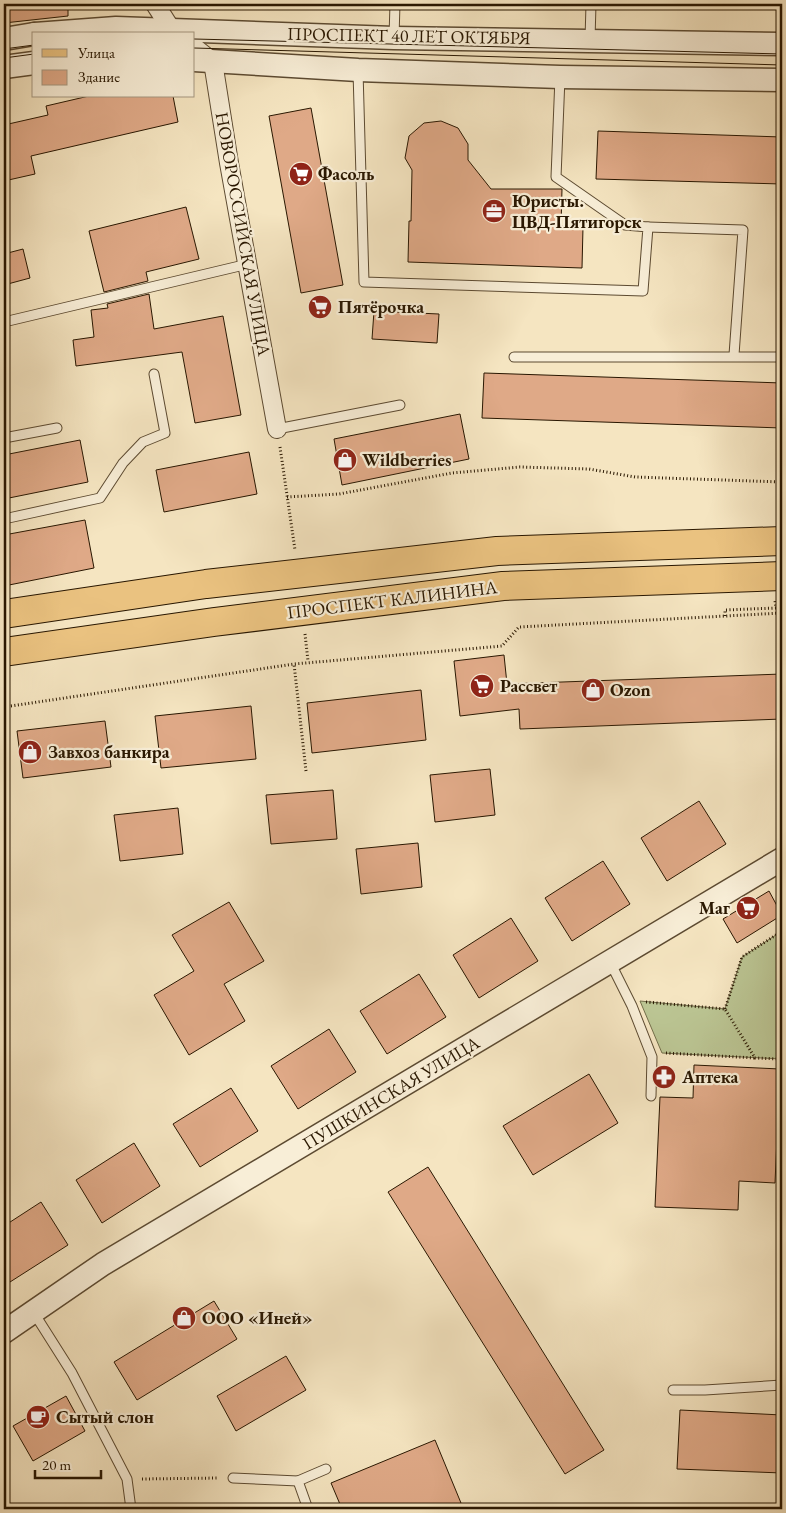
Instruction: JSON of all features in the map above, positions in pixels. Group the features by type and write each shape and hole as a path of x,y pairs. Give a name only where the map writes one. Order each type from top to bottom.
{"main road":[{"name":"ПРОСПЕКТ КАЛИНИНА","path":"4,614 206,584 497,551 782,541"},
{"name":"ПРОСПЕКТ КАЛИНИНА","path":"4,652 214,622 504,586 782,576"}],"street":[{"path":"155,4 173,31"},
{"name":"ПРОСПЕКТ 40 ЛЕТ ОКТЯБРЯ","path":"62,32 116,28 394,38 782,44"},
{"name":"ПРОСПЕКТ 40 ЛЕТ ОКТЯБРЯ","path":"4,38 32,34"},
{"path":"195,48 204,61"},
{"name":"ПРОСПЕКТ 40 ЛЕТ ОКТЯБРЯ","path":"204,61 358,70 560,77 782,80"},
{"name":"НОВОРОССИЙСКАЯ УЛИЦА","path":"204,61 229,162 277,429"},
{"path":"4,67 32,63"},
{"name":"ПУШКИНСКАЯ УЛИЦА","path":"4,1332 103,1264 782,858"}],"lane":[{"path":"394,38 395,4"},
{"path":"590,40 591,4"},
{"path":"358,70 364,282 643,290 648,227"},
{"path":"560,77 556,177 625,225 743,230 734,356"},
{"path":"4,322 248,264"},
{"path":"514,357 782,357"},
{"path":"4,519 100,498 122,463 143,442 165,433 154,374"},
{"path":"277,429 400,404"},
{"path":"4,438 57,428"},
{"path":"610,962 632,1006 652,1057 652,1096"},
{"path":"34,1313 72,1373 127,1479 131,1509"},
{"path":"673,1390 782,1385"},
{"path":"233,1478 298,1481 326,1469"},
{"path":"298,1481 308,1509"}],"path":[{"path":"277,429 296,559"},
{"path":"287,497 339,494 452,473 520,467 589,469 635,477 782,482"},
{"path":"725,616 725,610 776,608 775,598 782,598"},
{"path":"4,708 308,661 502,646 519,627 782,613"},
{"path":"306,645 308,661"},
{"path":"294,664 306,771"},
{"path":"755,1058 725,1009 742,957 782,931"},
{"path":"640,1001 725,1009"},
{"path":"662,1053 782,1059"},
{"path":"147,1479 233,1478"}],"green space":[{"path":"782,931 782,1059 662,1053 640,1001 725,1009 742,957"}],"building":[{"path":"4,4 68,4 68,16 4,23"},
{"path":"80,98 173,98 178,122 31,156 35,174 4,181 4,125 48,115 46,106"},
{"path":"311,108 343,285 301,293 269,116"},
{"path":"441,121 458,128 468,144 468,160 491,189 562,189 561,226 583,227 582,268 408,262 412,170 405,158 409,136 424,123"},
{"path":"598,131 782,137 782,184 596,179"},
{"path":"186,207 199,259 146,272 148,281 104,292 89,231"},
{"path":"23,249 30,278 4,285 4,254"},
{"path":"149,294 154,329 223,316 241,415 195,423 182,352 76,366 73,340 94,337 91,310 108,308 107,304"},
{"path":"374,311 439,314 437,343 372,339"},
{"path":"484,373 782,383 782,428 482,418"},
{"path":"460,414 469,459 342,485 334,439"},
{"path":"80,440 88,482 4,499 4,455"},
{"path":"249,452 257,494 164,512 156,470"},
{"path":"85,520 94,568 4,586 4,535"},
{"path":"504,655 507,684 782,674 782,719 520,729 519,709 460,716 454,661"},
{"path":"421,690 426,740 312,753 307,703"},
{"path":"251,706 256,759 161,768 155,716"},
{"path":"105,721 111,767 23,778 17,731"},
{"path":"490,769 495,815 435,822 430,775"},
{"path":"333,790 337,839 271,844 266,795"},
{"path":"699,801 726,844 667,881 641,838"},
{"path":"178,808 183,854 120,861 114,815"},
{"path":"418,843 422,887 361,894 356,849"},
{"path":"603,861 630,904 572,941 545,898"},
{"path":"769,891 782,915 737,943 723,919"},
{"path":"229,902 264,961 224,984 245,1021 189,1055 154,995 194,971 172,935"},
{"path":"511,918 538,961 479,998 453,955"},
{"path":"419,974 446,1017 387,1054 360,1011"},
{"path":"329,1029 356,1072 298,1109 271,1066"},
{"path":"694,1065 780,1069 775,1183 739,1181 738,1210 655,1207 660,1097 693,1098"},
{"path":"589,1074 618,1123 533,1175 503,1126"},
{"path":"231,1088 258,1131 200,1167 173,1124"},
{"path":"134,1143 160,1186 102,1223 76,1180"},
{"path":"428,1167 604,1450 565,1474 388,1192"},
{"path":"41,1202 68,1245 10,1282 4,1272 4,1226"},
{"path":"214,1301 237,1339 137,1400 114,1362"},
{"path":"286,1356 306,1390 236,1431 217,1396"},
{"path":"66,1396 85,1431 33,1461 13,1426"},
{"path":"680,1410 782,1415 782,1473 677,1469"},
{"path":"435,1440 461,1503 447,1509 342,1509 331,1483"}],"tram line":[{"path":"195,39 782,54"},
{"path":"4,49 32,45"},
{"path":"195,48 782,65"},
{"path":"4,58 32,54"}],"place":[{"name":"Фасоль","path":"301,174"},
{"name":"Юристы. ЦВД-Пятигорск","path":"494,211"},
{"name":"Пятёрочка","path":"320,307"},
{"name":"Wildberries","path":"345,460"},
{"name":"Рассвет","path":"482,686"},
{"name":"Ozon","path":"593,690"},
{"name":"Завхоз банкира","path":"30,752"},
{"name":"Маг","path":"748,908"},
{"name":"Аптека","path":"664,1077"},
{"name":"ООО «Иней»","path":"184,1318"},
{"name":"Сытый слон","path":"38,1417"}]}
